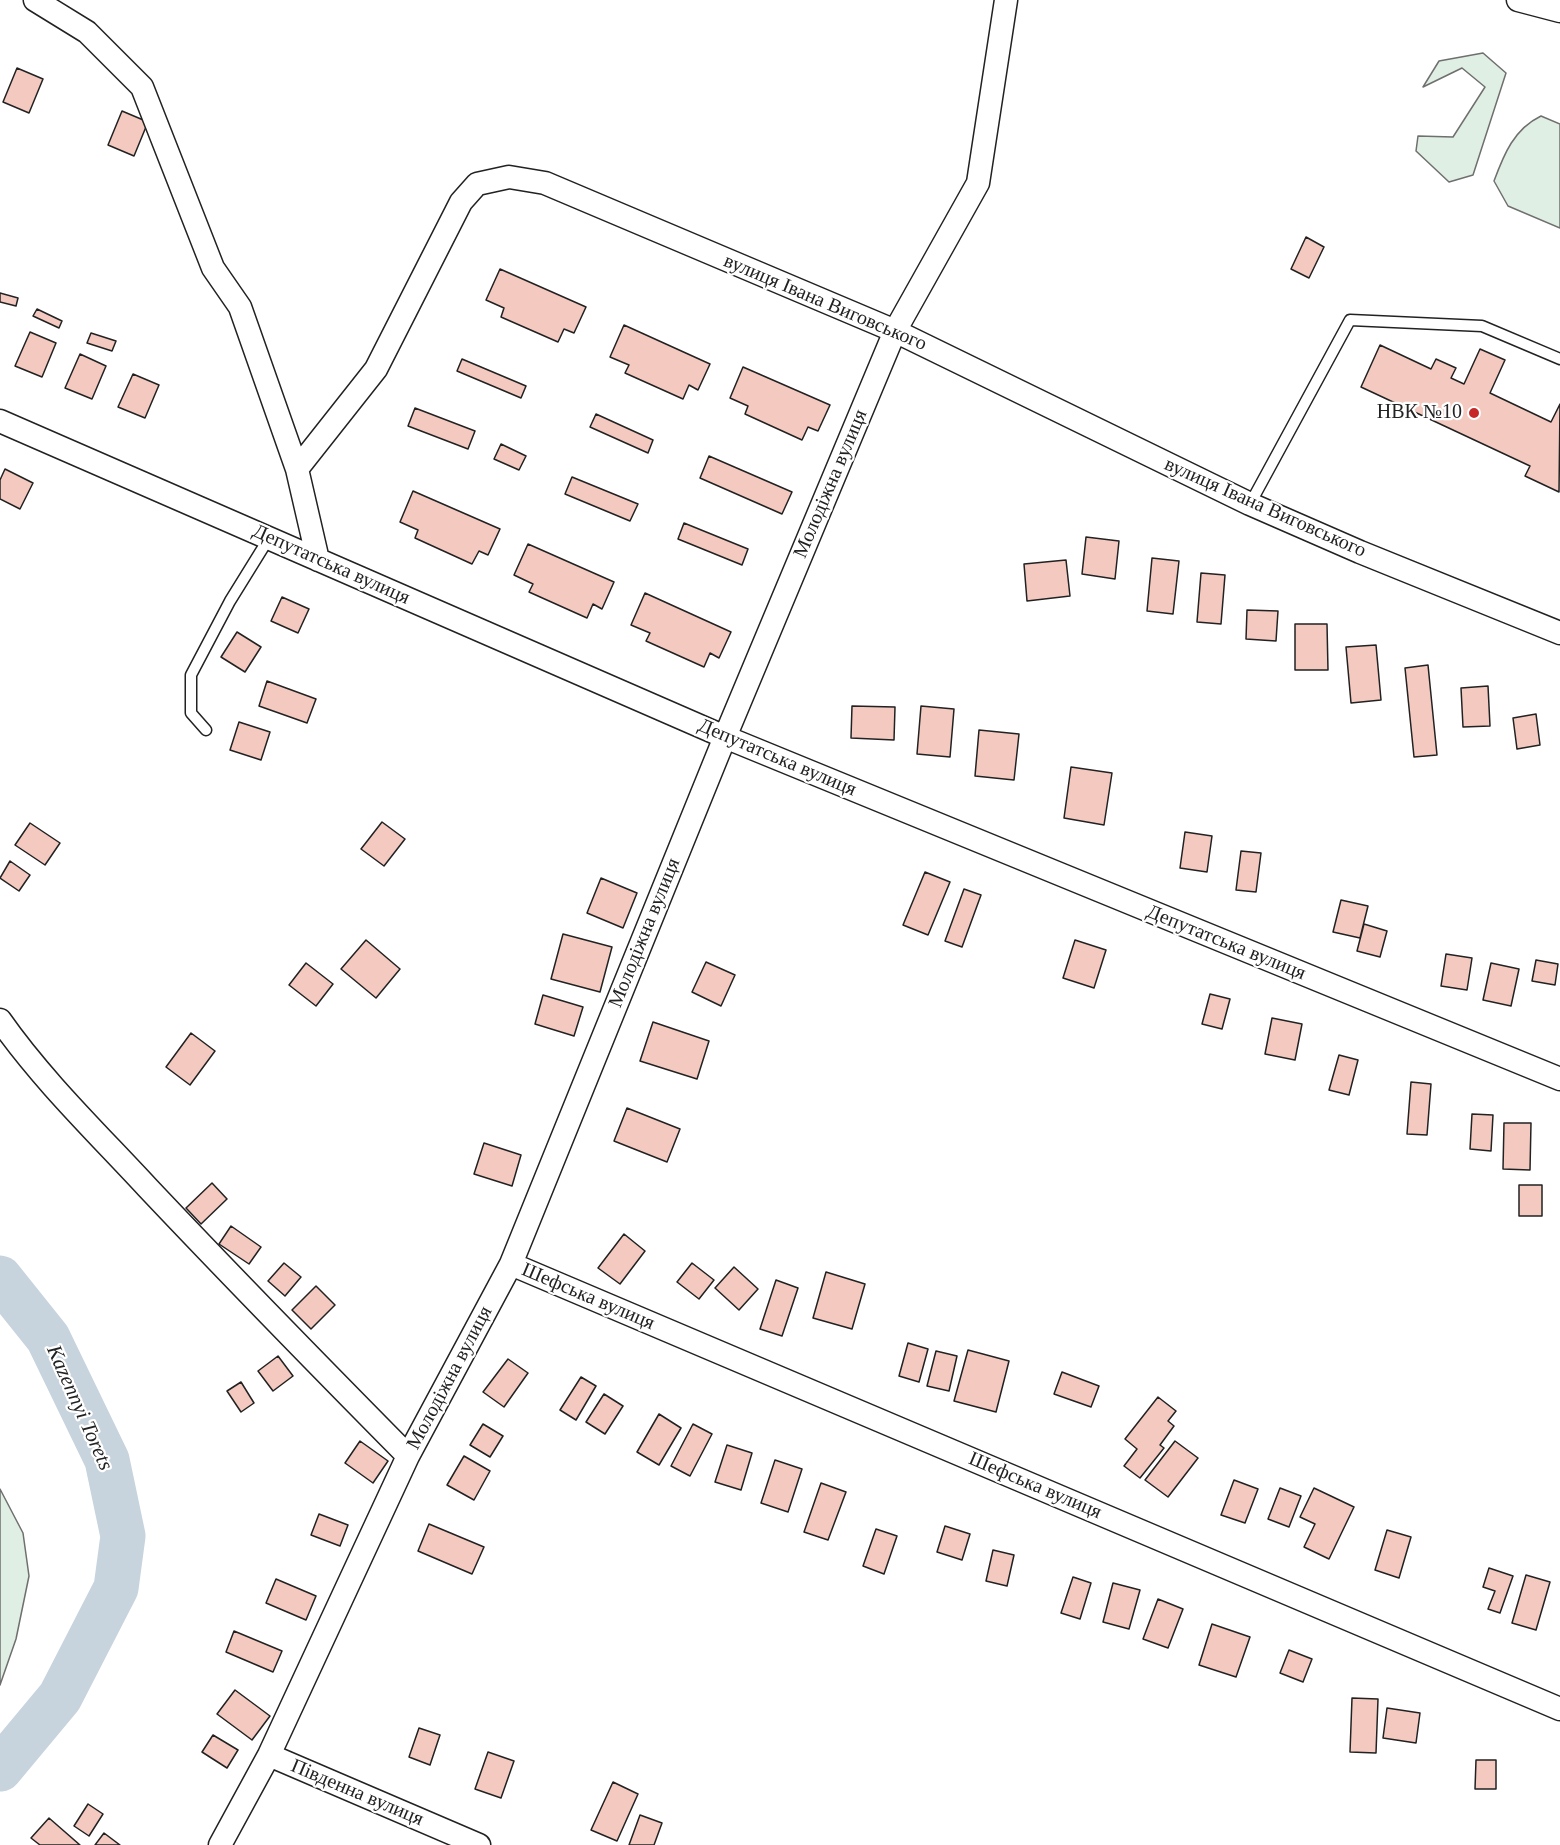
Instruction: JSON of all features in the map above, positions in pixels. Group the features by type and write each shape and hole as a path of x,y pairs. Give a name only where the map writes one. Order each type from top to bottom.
{"street":[{"path":"35,0 87,32 142,87 213,268 240,307 297,469 318,560"},
{"name":"Молодіжна вулиця","path":"220,1845 269,1755 408,1456 511,1264 725,737 895,331 978,183 1006,0"},
{"path":"1518,0 1560,11"},
{"name":"вулиця Івана Виговського","path":"297,469 376,369 460,202 477,184 509,177 545,183 895,331 1250,504 1360,552 1560,633"},
{"name":"Депутатська вулиця","path":"0,421 725,737 1560,1079"},
{"path":"0,1020 17,1044 77,1112 251,1298 408,1456"},
{"name":"Шефська вулиця","path":"511,1264 1560,1709"},
{"name":"Південна вулиця","path":"269,1755 479,1845"}],"lane":[{"path":"1250,504 1350,320 1482,326 1560,359"},
{"path":"206,730 191,713 191,675 230,601 269,538"}],"green space":[{"path":"1483,53 1506,73 1473,175 1449,182 1416,151 1418,136 1453,137 1485,87 1462,68 1423,87 1439,61"},
{"path":"1541,116 1560,124 1560,228 1508,206 1494,181 1511,143 1524,128"},
{"path":"0,1489 23,1533 29,1576 16,1639 0,1685"}],"building":[{"path":"17,68 43,79 29,113 3,102"},
{"path":"122,111 148,122 134,156 108,145"},
{"path":"1306,237 1324,247 1309,278 1291,269"},
{"path":"500,269 586,307 574,333 564,329 558,342 501,317 504,308 486,300"},
{"path":"0,293 18,298 16,306 0,302"},
{"path":"37,309 62,321 59,328 33,316"},
{"path":"624,325 710,364 698,390 689,385 683,399 625,373 629,365 610,357"},
{"path":"30,332 56,343 42,377 15,366"},
{"path":"91,333 116,341 112,351 87,343"},
{"name":"НВК №10","path":"1380,345 1431,369 1436,359 1456,368 1451,378 1464,384 1480,349 1505,360 1490,393 1551,422 1560,404 1559,492 1525,476 1530,466 1361,387"},
{"path":"80,354 106,366 92,399 65,388"},
{"path":"462,359 526,386 521,398 457,371"},
{"path":"743,367 830,405 818,431 808,427 802,440 745,414 748,406 730,398"},
{"path":"133,374 159,385 145,418 118,407"},
{"path":"415,408 475,431 468,449 408,426"},
{"path":"596,414 653,440 648,453 590,427"},
{"path":"501,444 526,456 519,470 494,459"},
{"path":"709,456 792,492 782,514 700,478"},
{"path":"5,469 33,483 20,509 0,499 0,480"},
{"path":"572,477 638,504 630,521 565,494"},
{"path":"413,491 500,529 488,555 479,551 472,564 415,538 418,530 400,522"},
{"path":"684,523 748,549 742,565 678,539"},
{"path":"1086,537 1119,541 1115,579 1082,574"},
{"path":"528,544 614,582 602,609 593,604 587,618 529,592 533,584 514,575"},
{"path":"1152,558 1179,561 1173,614 1147,611"},
{"path":"1066,560 1070,596 1027,601 1024,564"},
{"path":"1201,573 1225,575 1221,624 1197,622"},
{"path":"645,593 731,632 719,658 710,653 704,667 646,641 650,633 631,625"},
{"path":"282,597 309,609 298,633 271,621"},
{"path":"1247,610 1278,611 1276,641 1246,639"},
{"path":"1295,624 1327,624 1328,670 1295,670"},
{"path":"237,632 261,647 245,672 221,657"},
{"path":"1376,645 1381,700 1351,703 1346,647"},
{"path":"1428,665 1437,755 1414,757 1405,668"},
{"path":"267,681 316,699 307,723 259,706"},
{"path":"1488,686 1490,726 1463,727 1461,688"},
{"path":"852,706 895,707 894,740 851,738"},
{"path":"921,706 954,709 950,757 917,754"},
{"path":"1536,714 1540,745 1517,749 1513,718"},
{"path":"239,722 270,732 261,760 230,750"},
{"path":"979,730 1019,734 1014,780 975,776"},
{"path":"1071,767 1112,773 1104,825 1064,818"},
{"path":"382,822 405,839 384,866 361,849"},
{"path":"30,823 60,843 45,865 15,845"},
{"path":"1185,832 1212,836 1207,872 1180,868"},
{"path":"1241,851 1261,853 1256,892 1236,890"},
{"path":"10,861 30,875 19,891 0,878"},
{"path":"925,872 950,882 928,935 903,925"},
{"path":"601,878 637,893 623,928 587,913"},
{"path":"964,889 981,895 962,947 945,941"},
{"path":"1341,900 1368,906 1360,938 1333,932"},
{"path":"1364,924 1387,931 1380,957 1357,951"},
{"path":"563,934 612,947 600,992 551,979"},
{"path":"366,940 400,969 376,998 341,969"},
{"path":"1075,940 1106,950 1094,988 1063,978"},
{"path":"1446,954 1472,958 1467,990 1441,986"},
{"path":"1536,960 1558,964 1555,985 1532,981"},
{"path":"706,962 735,975 721,1006 692,992"},
{"path":"306,963 333,984 316,1006 289,985"},
{"path":"1491,963 1519,969 1511,1006 1483,1000"},
{"path":"1210,994 1230,999 1222,1029 1202,1024"},
{"path":"543,995 583,1007 574,1036 535,1024"},
{"path":"1272,1018 1302,1024 1295,1060 1265,1054"},
{"path":"653,1022 709,1041 697,1079 640,1061"},
{"path":"191,1033 215,1051 190,1085 166,1067"},
{"path":"1339,1055 1358,1060 1349,1095 1329,1090"},
{"path":"1411,1082 1431,1084 1427,1135 1407,1134"},
{"path":"627,1108 680,1129 667,1162 614,1141"},
{"path":"1472,1114 1493,1115 1491,1151 1470,1149"},
{"path":"1504,1123 1531,1123 1530,1170 1503,1169"},
{"path":"484,1143 521,1155 512,1186 474,1174"},
{"path":"212,1183 227,1199 201,1224 186,1208"},
{"path":"1519,1185 1542,1185 1542,1216 1519,1216"},
{"path":"231,1226 261,1247 249,1264 219,1244"},
{"path":"624,1234 645,1251 620,1284 598,1268"},
{"path":"284,1263 301,1277 285,1296 268,1281"},
{"path":"692,1263 714,1280 699,1299 677,1282"},
{"path":"734,1267 758,1289 739,1310 715,1288"},
{"path":"826,1272 865,1284 852,1329 813,1318"},
{"path":"776,1280 798,1288 782,1336 760,1329"},
{"path":"316,1286 335,1305 311,1329 292,1310"},
{"path":"908,1343 928,1349 919,1382 899,1376"},
{"path":"968,1350 1009,1361 996,1412 954,1401"},
{"path":"936,1351 957,1356 949,1391 927,1386"},
{"path":"278,1356 293,1376 273,1391 258,1371"},
{"path":"508,1359 528,1373 504,1407 483,1392"},
{"path":"1062,1372 1099,1386 1091,1407 1054,1394"},
{"path":"581,1377 596,1386 576,1420 560,1410"},
{"path":"241,1382 254,1403 241,1412 227,1391"},
{"path":"604,1394 623,1406 605,1434 586,1422"},
{"path":"1158,1397 1176,1411 1168,1421 1174,1426 1160,1445 1164,1448 1140,1478 1124,1466 1137,1449 1125,1439"},
{"path":"659,1414 681,1428 659,1465 637,1452"},
{"path":"483,1424 503,1436 490,1457 470,1445"},
{"path":"693,1424 712,1434 690,1476 671,1466"},
{"path":"360,1441 388,1461 373,1483 345,1463"},
{"path":"1175,1441 1198,1458 1168,1497 1145,1480"},
{"path":"727,1445 752,1453 741,1490 715,1482"},
{"path":"464,1456 490,1471 474,1500 447,1485"},
{"path":"775,1460 802,1469 788,1512 761,1503"},
{"path":"1234,1480 1258,1489 1245,1523 1221,1515"},
{"path":"821,1483 846,1492 828,1540 804,1532"},
{"path":"1280,1488 1301,1496 1289,1527 1268,1519"},
{"path":"1314,1488 1354,1507 1329,1559 1304,1547 1315,1524 1300,1517"},
{"path":"319,1514 348,1525 340,1546 311,1535"},
{"path":"429,1524 484,1547 472,1574 418,1551"},
{"path":"945,1526 970,1534 962,1560 937,1552"},
{"path":"876,1529 897,1536 884,1574 863,1566"},
{"path":"1387,1530 1411,1537 1399,1578 1375,1570"},
{"path":"993,1550 1014,1555 1007,1586 986,1581"},
{"path":"1489,1568 1513,1576 1500,1613 1488,1609 1495,1591 1483,1587"},
{"path":"1526,1575 1550,1582 1536,1630 1512,1623"},
{"path":"1073,1577 1091,1583 1080,1619 1061,1613"},
{"path":"276,1579 316,1596 306,1620 266,1603"},
{"path":"1113,1583 1140,1590 1129,1629 1103,1622"},
{"path":"1158,1599 1183,1609 1168,1648 1143,1639"},
{"path":"1212,1624 1250,1637 1236,1677 1199,1665"},
{"path":"234,1631 282,1651 273,1672 226,1652"},
{"path":"1289,1650 1312,1659 1303,1682 1280,1673"},
{"path":"235,1690 270,1716 252,1740 217,1714"},
{"path":"1352,1698 1378,1699 1376,1753 1350,1752"},
{"path":"1387,1708 1420,1713 1416,1743 1383,1738"},
{"path":"419,1728 440,1735 430,1765 409,1757"},
{"path":"213,1735 238,1750 227,1768 202,1752"},
{"path":"488,1752 514,1761 501,1798 475,1789"},
{"path":"1476,1760 1496,1760 1496,1789 1475,1789"},
{"path":"613,1782 638,1794 617,1841 591,1830"},
{"path":"88,1804 103,1814 89,1836 74,1826"},
{"path":"640,1815 662,1823 654,1845 629,1845"},
{"path":"49,1818 80,1845 40,1845 31,1838"},
{"path":"104,1833 120,1845 95,1845"}],"waterway":[{"name":"Kazennyi Torets","path":"0,1278 48,1338 107,1460 123,1536 116,1588 60,1697 0,1769"}],"place":[{"name":"НВК №10","path":"1474,413"}]}
